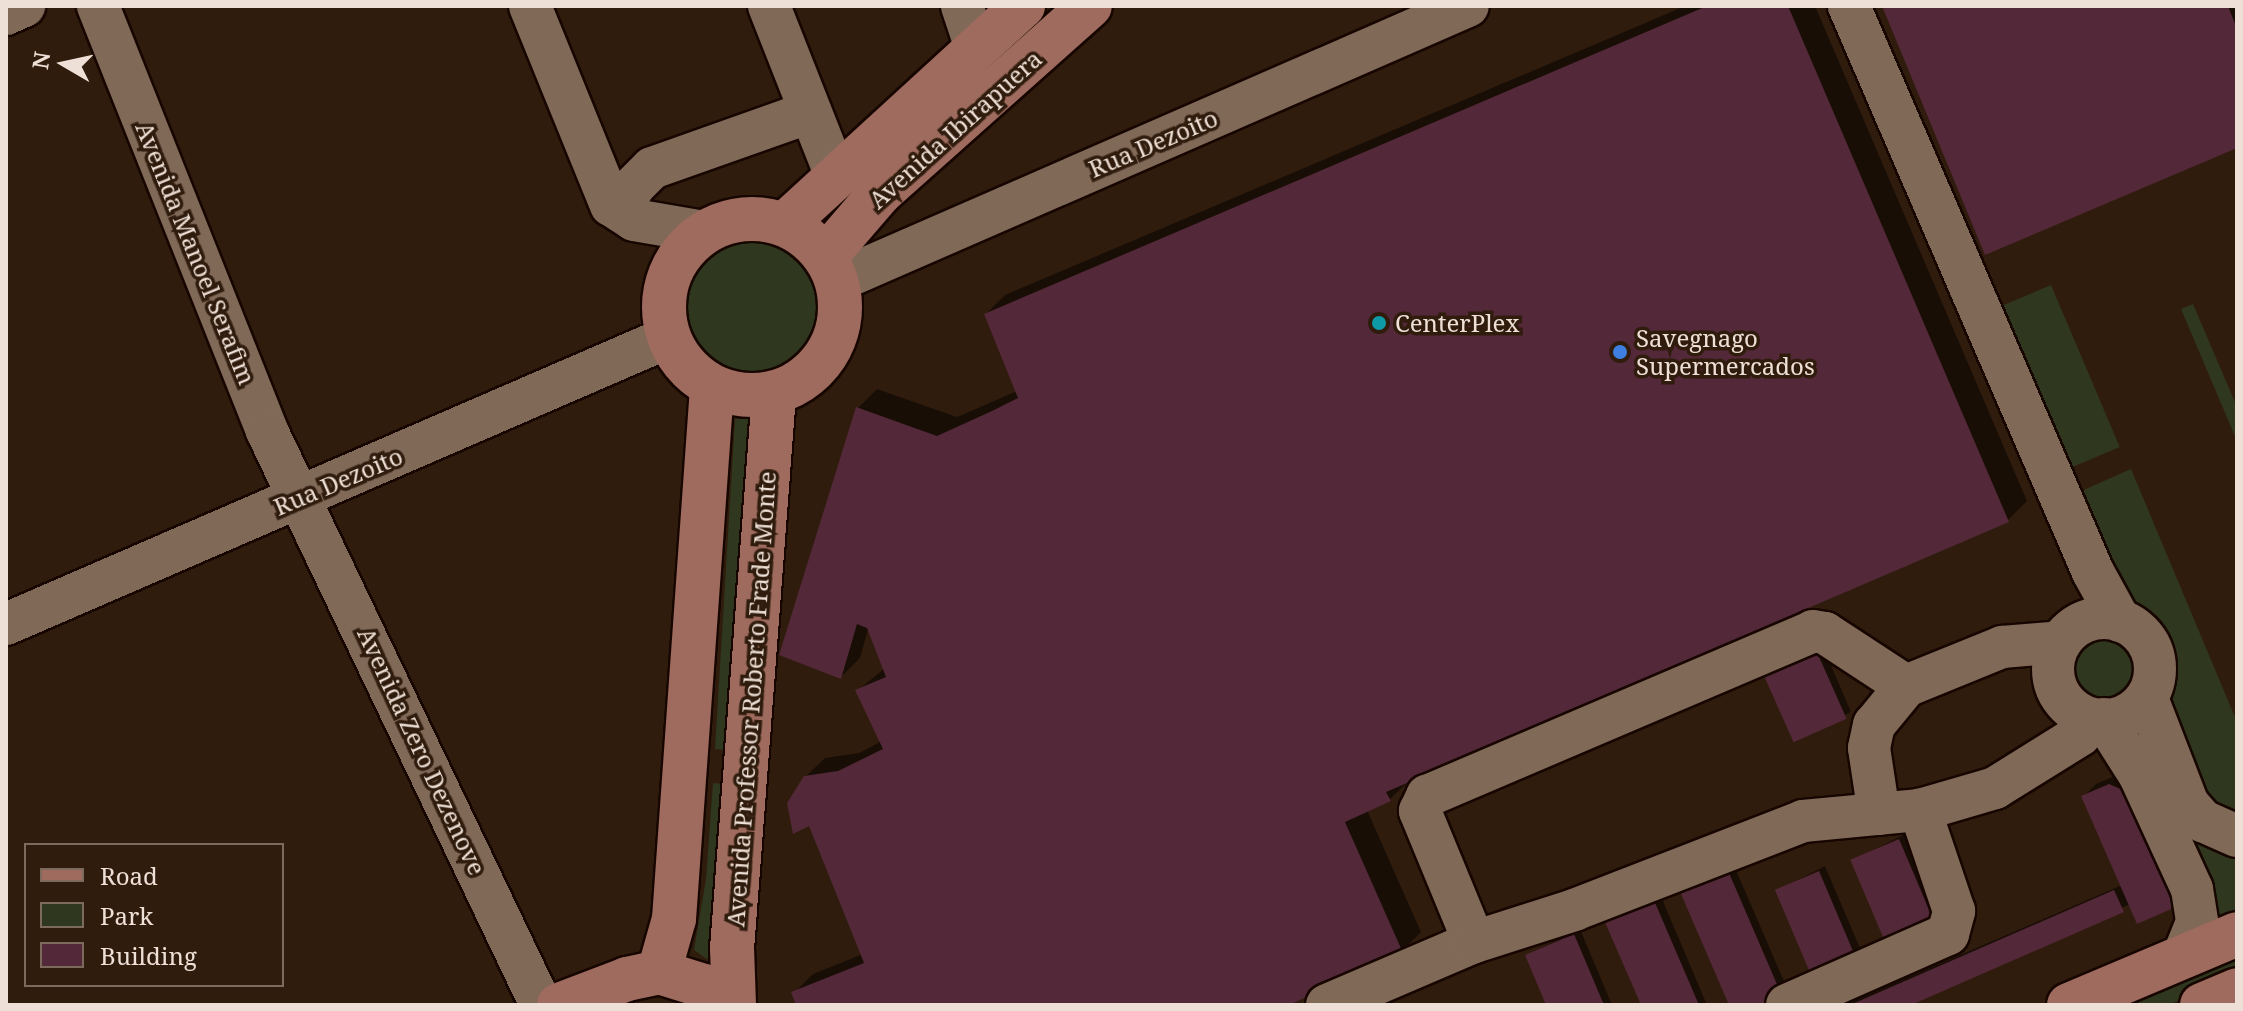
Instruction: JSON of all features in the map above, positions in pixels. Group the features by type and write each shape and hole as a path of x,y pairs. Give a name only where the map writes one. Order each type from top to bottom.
{"main road":[{"name":"Avenida Ibirapuera","path":"785,224 1023,6"},
{"name":"Avenida Ibirapuera","path":"831,269 880,193 1090,6"},
{"path":"732,221 785,224 831,269 840,316 830,351 807,378 774,394 743,396 712,387 686,366 669,337 665,296 672,270 704,232 732,221"},
{"path":"659,972 674,919 679,874 712,387"},
{"name":"Avenida Professor Roberto Frade Monte","path":"734,1005 732,949 774,394"},
{"path":"2069,1005 2237,934"},
{"path":"559,1005 604,995 659,972 704,986 726,1005"},
{"path":"2202,1005 2237,990"}],"street":[{"path":"6,14 24,6"},
{"name":"Avenida Manoel Serafim","path":"98,6 267,431 302,497"},
{"path":"530,6 611,205 634,220 704,232"},
{"path":"769,6 836,176"},
{"path":"962,6 976,48"},
{"path":"1327,1005 1474,942 1574,910 1803,821 1920,810 1995,788 2080,735 2095,719 2128,715 2147,698 2155,674 2154,657 2147,641 2120,621 2093,572 1849,6"},
{"name":"Rua Dezoito","path":"831,269 1445,11"},
{"path":"621,211 633,187 652,168 810,112"},
{"name":"Rua Dezoito","path":"6,624 669,337"},
{"name":"Avenida Zero Dezenove","path":"302,497 541,1005"},
{"path":"2120,621 2087,621 2061,642 2054,651 2057,691 2066,705 2095,719 2140,776 2192,889 2197,922 2184,955"},
{"path":"1474,942 1420,811 1427,796 1813,631 1825,633 1906,686"},
{"path":"1879,814 1869,748 1874,725 1906,686 2002,647 2061,642"},
{"path":"2147,698 2188,804 2203,821 2237,836"},
{"path":"1787,1005 1948,934 1954,911 1920,810"}],"green space":[{"path":"753,236 780,242 804,257 819,281 825,308 819,335 804,359 780,374 753,380 726,374 702,359 687,335 681,308 687,281 702,257 726,242"},
{"path":"2051,285 2120,447 2065,470 1997,308"},
{"path":"2193,304 2237,407 2237,441 2181,309"},
{"path":"735,419 748,419 725,750 715,749"},
{"path":"2131,469 2237,722 2237,824 2213,805 2166,703 2171,671 2163,637 2124,599 2079,492"},
{"path":"2107,632 2131,642 2141,666 2131,690 2107,700 2083,690 2073,666 2083,642"},
{"path":"2140,733 2237,854 2237,916 2212,927 2215,898"},
{"path":"713,783 724,784 717,966 694,950 706,879"},
{"path":"2237,959 2237,976 2168,1005 2129,1005"}],"building":[{"path":"1707,6 1788,6 2009,522 1573,709 1578,719 1528,731 1386,792 1391,801 1345,822 1403,953 1289,1005 796,1005 791,992 864,963 809,826 793,834 787,803 804,776 838,771 883,749 855,690 886,677 867,628 857,624 841,679 779,655 856,407 937,436 992,411 1018,398 984,314"},
{"path":"1882,6 2228,6 2237,29 2237,148 1985,255"},
{"path":"1812,641 1847,719 1794,742 1759,665"},
{"path":"2109,784 2125,791 2176,907 2137,924 2081,796"},
{"path":"1899,839 1938,930 1889,951 1850,860"},
{"path":"1726,866 1782,996 1760,1005 1729,1005 1678,887"},
{"path":"1819,871 1858,963 1814,982 1775,890"},
{"path":"2114,890 2124,912 1911,1005 1850,1005"},
{"path":"1653,898 1699,1005 1641,1005 1604,920"},
{"path":"1574,934 1604,1005 1546,1005 1525,955"}],"place":[{"name":"CenterPlex","path":"1379,323"},
{"name":"Savegnago Supermercados","path":"1620,352"}]}
